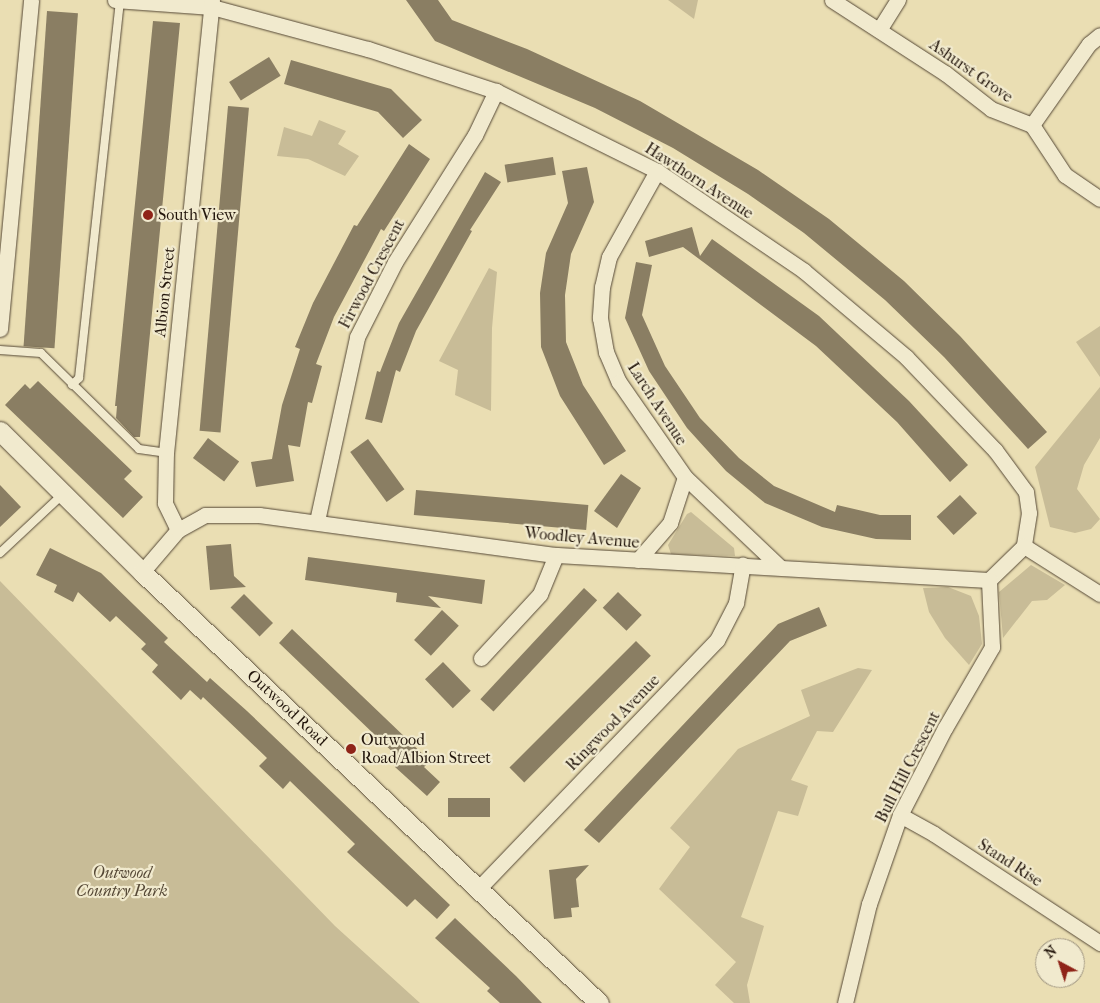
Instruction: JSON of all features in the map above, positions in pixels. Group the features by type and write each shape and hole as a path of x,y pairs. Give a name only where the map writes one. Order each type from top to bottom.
{"street":[{"path":"0,329 2,280 30,0"},
{"name":"Hawthorn Avenue","path":"115,0 212,3 368,49 496,91 657,171 804,271 906,357 996,450 1026,492 1029,513 1024,546"},
{"name":"Ashurst Grove","path":"832,0 945,73 991,109 1032,125"},
{"path":"878,30 898,0"},
{"name":"Albion Street","path":"178,530 165,503 166,453 212,3"},
{"path":"1100,35 1089,44 1032,125 1065,175 1100,199"},
{"name":"Firwood Crescent","path":"317,521 357,337 395,262 475,135 496,91"},
{"name":"Larch Avenue","path":"657,171 609,257 602,286 600,318 606,352 619,382 685,477 780,567"},
{"name":"Outwood Road","path":"0,431 65,493 142,572 599,1003"},
{"path":"638,560 670,523 685,477"},
{"name":"Woodley Avenue","path":"178,530 205,515 317,521 556,555 989,580"},
{"path":"142,572 178,530"},
{"path":"989,580 1024,546 1100,594"},
{"path":"481,658 540,594 556,555"},
{"name":"Ringwood Avenue","path":"479,888 717,640 736,603 743,565"},
{"name":"Bull Hill Crescent","path":"845,1003 869,904 900,815 945,728 992,647 989,580"},
{"name":"Stand Rise","path":"900,815 934,834 1100,943"}],"lane":[{"path":"72,384 79,378 120,0"},
{"path":"0,350 41,353 139,449 166,453"},
{"path":"0,553 65,493"}],"green space":[{"path":"668,0 698,0 694,19"},
{"path":"319,120 346,131 338,144 359,156 345,176 308,159 277,156 284,127 312,136"},
{"path":"489,268 497,272 492,328 491,411 455,395 458,370 439,361"},
{"path":"1100,326 1100,377 1076,342"},
{"path":"1100,387 1100,438 1084,465 1077,489 1100,519 1091,529 1075,533 1050,527 1035,467"},
{"path":"691,512 734,548 735,556 671,554 668,545 687,514"},
{"path":"1031,565 1065,585 1047,600 1032,601 1003,638 999,592"},
{"name":"Outwood Country Park","path":"0,581 335,926 420,1003 0,1003"},
{"path":"948,587 971,596 979,616 982,644 969,665 945,638 929,612 923,588"},
{"path":"858,668 872,670 833,732 817,731 791,780 808,786 798,816 778,811 741,917 764,926 747,985 750,1003 734,1003 715,985 736,962 659,889 690,847 670,828 738,749 810,716 801,690"}],"building":[{"path":"406,0 438,0 452,20 527,49 640,101 758,170 829,219 904,281 960,336 1047,432 1028,449 944,357 885,300 804,233 748,194 673,148 595,108 435,41"},
{"path":"47,11 78,13 54,348 24,346"},
{"name":"South View","path":"153,21 180,23 140,437 134,437 116,418 117,406 115,406"},
{"path":"269,57 281,76 241,101 229,82"},
{"path":"291,60 391,89 422,120 403,138 378,112 284,84"},
{"path":"228,106 249,108 221,433 200,431"},
{"path":"409,144 430,159 384,231 381,229 334,317 316,364 322,366 312,403 308,402 300,447 288,445 294,481 256,487 251,462 272,459 282,405 300,349 295,347 313,303 354,225 357,226"},
{"path":"553,157 556,175 507,182 505,165"},
{"path":"587,167 594,202 571,254 565,295 566,342 583,385 626,451 604,465 560,396 541,347 540,293 546,253 568,203 562,171"},
{"path":"485,172 501,182 470,230 472,231 416,331 400,372 396,370 382,423 365,419 377,371 380,372 399,323"},
{"path":"692,227 700,256 712,239 819,316 909,401 968,465 950,482 897,422 816,346 683,247 649,257 645,241"},
{"path":"636,262 652,265 642,315 665,366 700,418 739,458 774,486 835,512 837,505 880,515 911,515 911,540 876,539 822,527 765,503 726,471 687,428 649,371 625,318"},
{"path":"38,381 132,471 124,479 143,497 123,518 5,405 25,384 30,389"},
{"path":"208,438 239,461 224,481 193,458"},
{"path":"368,439 404,489 387,502 350,452"},
{"path":"621,474 641,488 617,528 594,511"},
{"path":"0,485 21,507 0,527"},
{"path":"416,490 588,505 586,530 414,515"},
{"path":"960,495 977,513 954,535 937,517"},
{"path":"231,544 234,576 246,587 210,590 206,546"},
{"path":"50,548 101,573 168,638 164,642 207,682 210,678 247,711 450,905 437,919 415,899 407,907 347,852 355,844 290,781 283,789 259,766 267,758 203,697 201,700 190,690 181,700 152,672 158,665 141,649 146,644 116,616 110,622 78,592 73,602 54,592 57,585 36,575"},
{"path":"308,557 485,580 482,604 428,596 441,608 396,602 397,593 305,580"},
{"path":"584,588 597,600 494,711 480,699"},
{"path":"618,592 642,615 626,631 603,608"},
{"path":"244,594 273,623 260,636 231,607"},
{"path":"819,607 827,626 790,641 599,843 584,830 778,624"},
{"path":"442,610 459,626 431,656 414,640"},
{"path":"292,629 430,761 424,767 440,782 427,796 395,767 401,760 279,643"},
{"path":"636,641 651,656 524,782 509,768"},
{"path":"443,662 471,691 453,708 425,679"},
{"path":"448,798 490,798 490,817 448,817"},
{"path":"589,865 576,879 579,907 571,908 572,917 554,919 549,870"},
{"path":"455,918 542,1003 500,1003 487,991 490,988 435,938"}],"place":[{"name":"South View","path":"148,215"},
{"name":"Outwood Road/Albion Street","path":"351,749"}]}
